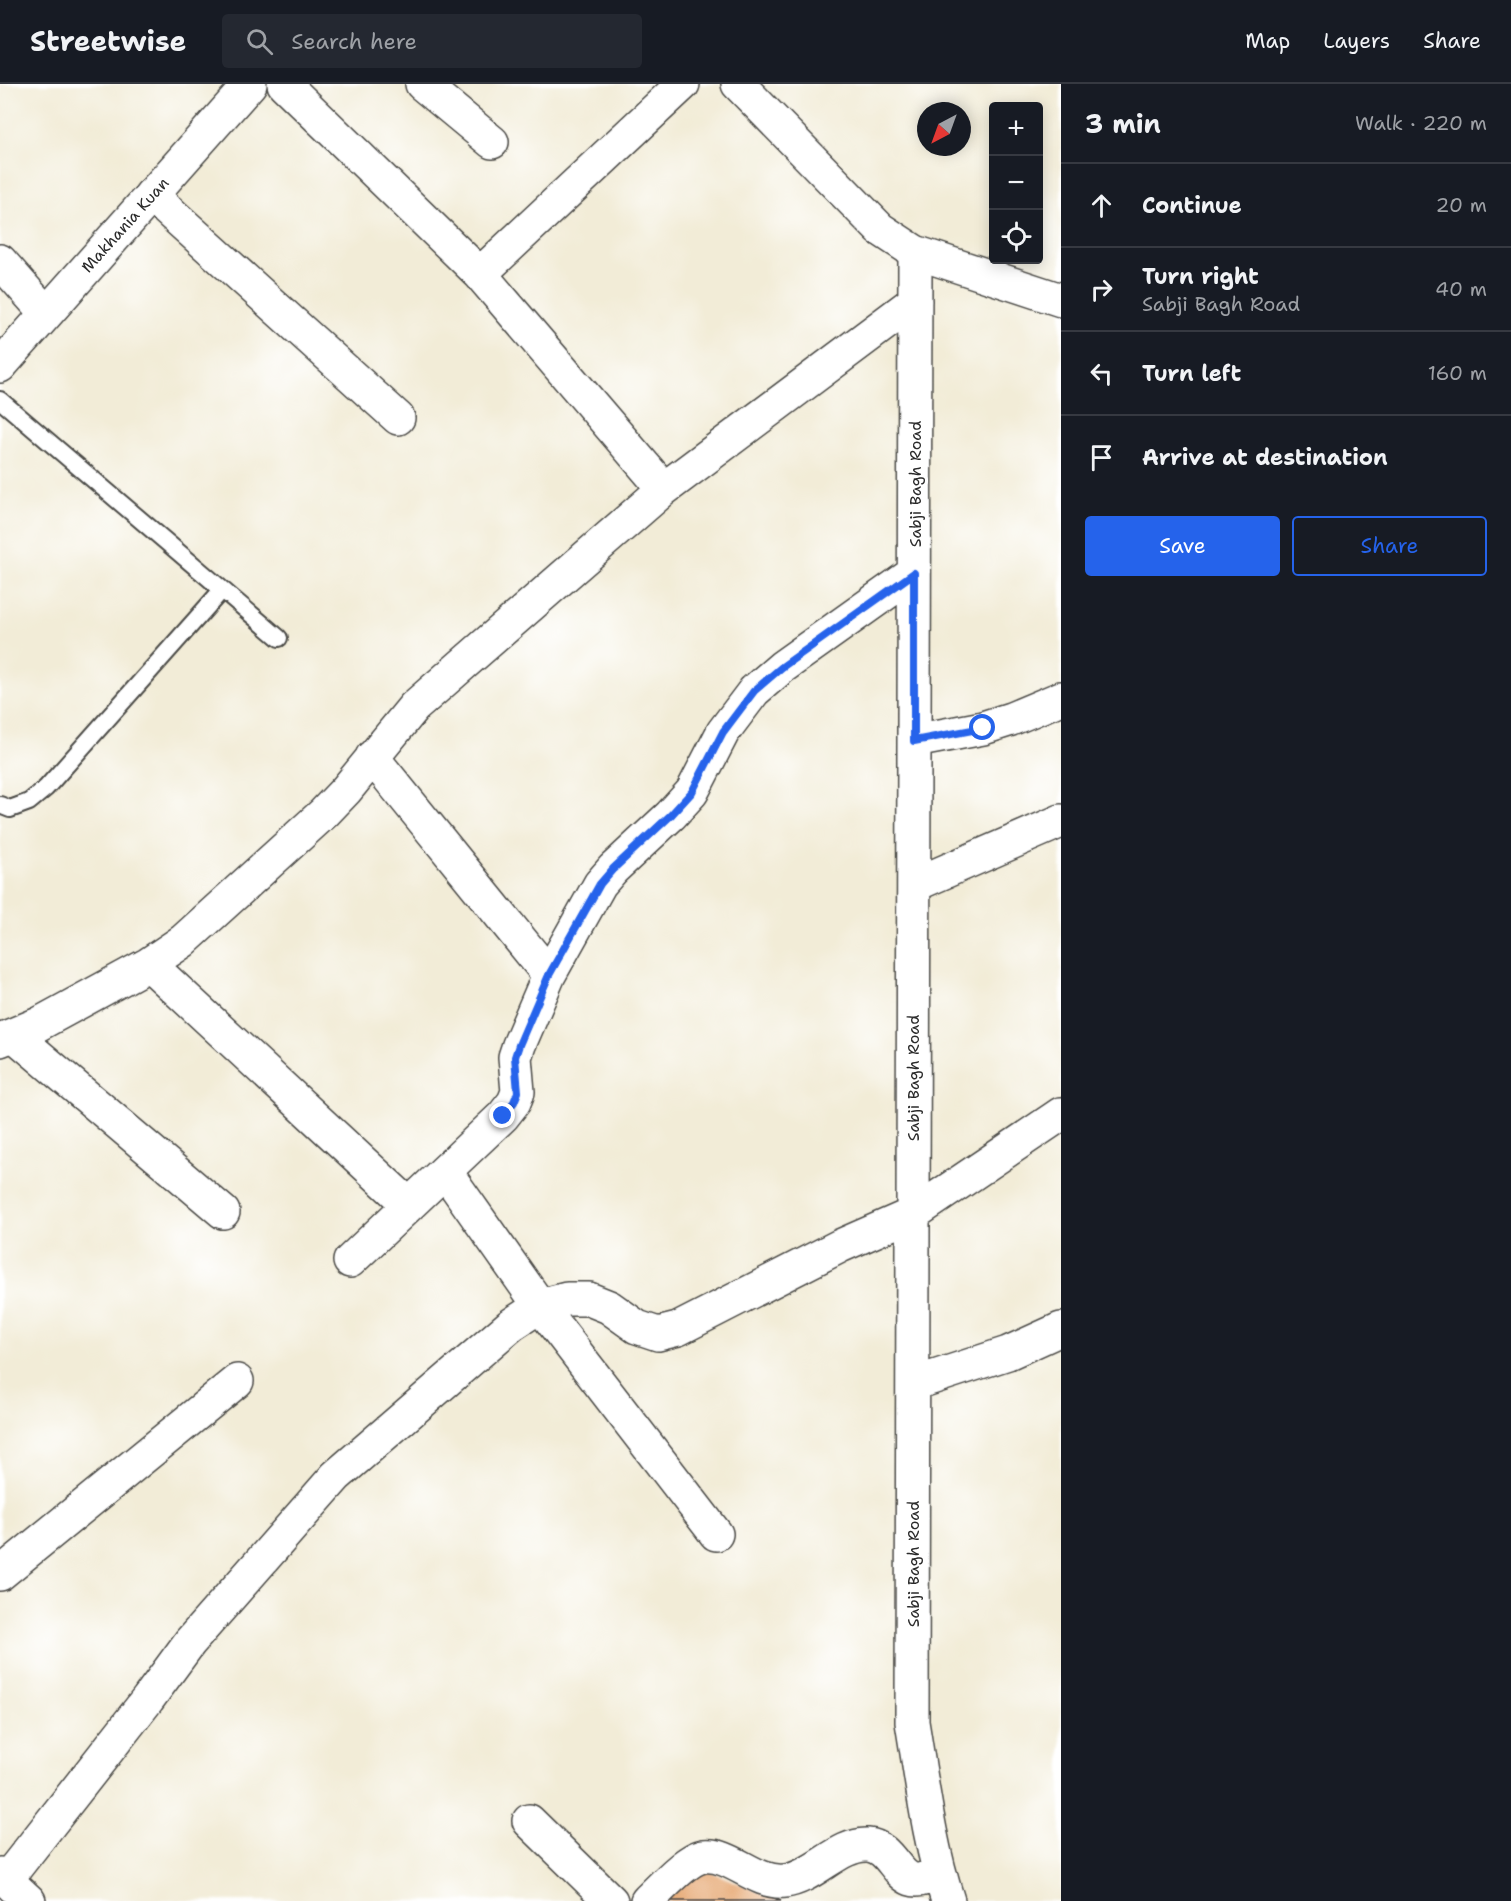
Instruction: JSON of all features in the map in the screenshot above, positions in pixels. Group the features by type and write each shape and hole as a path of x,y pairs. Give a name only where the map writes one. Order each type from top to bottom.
{"street":[{"path":"284,84 480,274 664,489"},
{"path":"422,84 492,142"},
{"path":"480,274 683,84"},
{"path":"738,84 880,229 915,252 1059,295"},
{"name":"Makhania Kuan","path":"0,366 247,85"},
{"path":"151,195 398,418"},
{"name":"Sabji Bagh Road","path":"915,252 912,1722 943,1886"},
{"path":"0,261 46,313"},
{"path":"223,1212 7,1037 39,1024 149,964 183,941 324,813 414,707 664,489 915,301"},
{"path":"350,1261 503,1116 514,1102 518,1092 515,1057 549,975 600,884 692,792 723,732 754,691 782,667 914,573"},
{"path":"914,741 992,725 1061,698"},
{"path":"372,757 549,975"},
{"path":"1061,797 1058,800 1061,807"},
{"path":"914,885 1061,821"},
{"path":"149,964 409,1205"},
{"path":"4,1868 148,1699 190,1642 336,1476 511,1325 540,1306 567,1299 589,1299 609,1307 637,1327 658,1334 678,1329 840,1246 913,1214 1061,1114"},
{"path":"445,1171 540,1306 716,1534"},
{"path":"913,1384 1008,1353 1061,1329"},
{"path":"0,1574 237,1382"},
{"path":"529,1821 611,1901"},
{"path":"647,1901 687,1864 702,1856 718,1857 764,1880 787,1881 857,1845 871,1845 880,1849 904,1876 943,1886"},
{"path":"4,1868 29,1901"},
{"path":"4,1868 45,1901"}],"lane":[{"path":"0,400 279,638"},
{"path":"0,805 10,809 30,802 46,788 222,590"}],"building":[{"path":"698,1866 781,1901 654,1901"}],"route":[{"path":"503,1116 514,1102 518,1092 515,1057 519,1045 549,975 600,884 692,792 723,732 738,709 754,691 782,667 914,573 914,741 983,728"}]}
